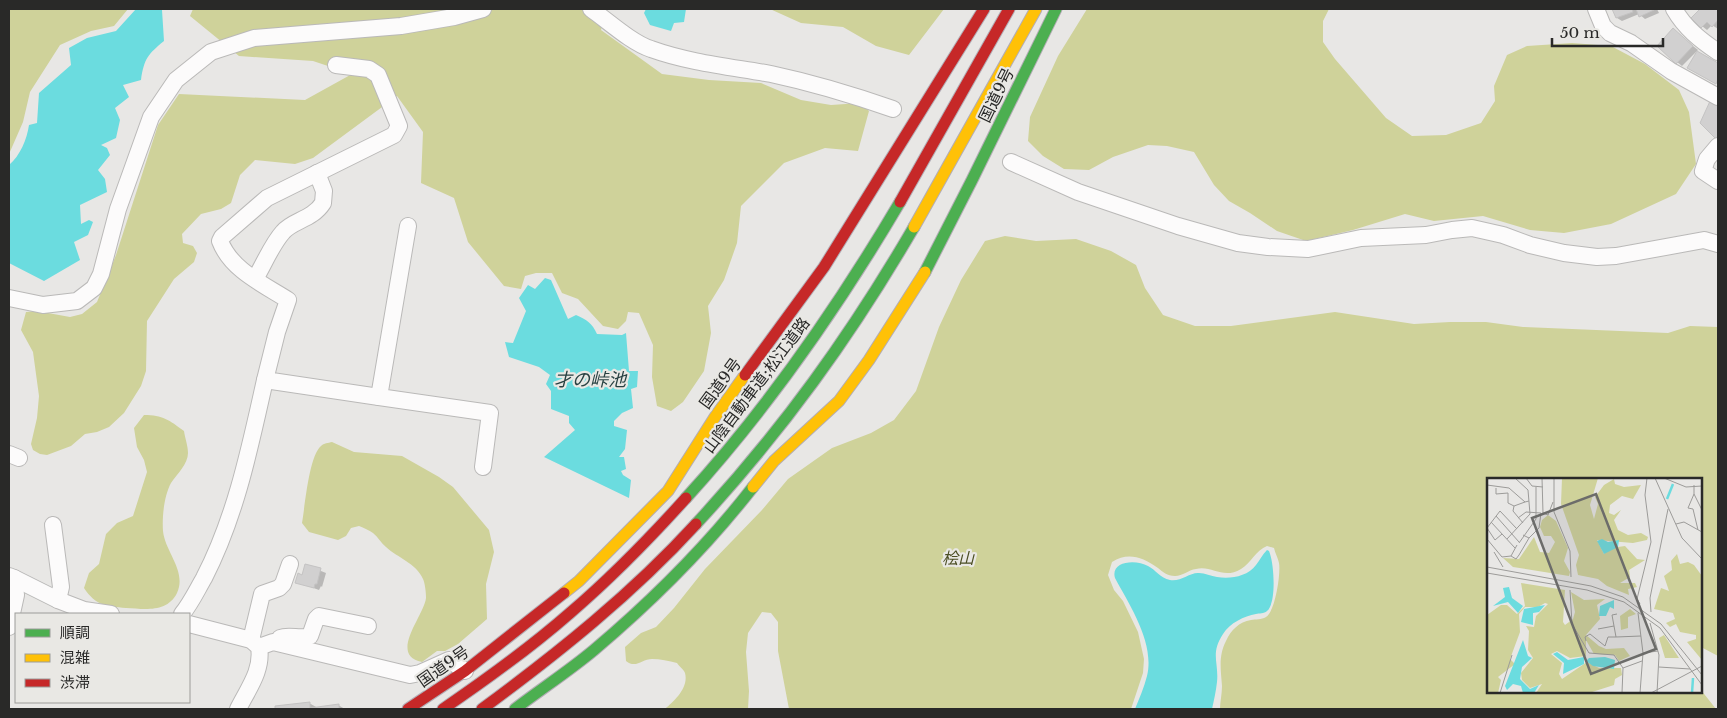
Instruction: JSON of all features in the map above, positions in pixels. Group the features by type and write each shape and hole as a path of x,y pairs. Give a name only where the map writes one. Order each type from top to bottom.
{"highway":[{"name":"国道9号","path":"408,709 465,671 579,581 668,491 715,417 824,267 984,9"},
{"path":"899,180 1007,9"},
{"name":"山陰自動車道;松江道路","path":"444,709 482,683 544,635 608,580 669,516 737,438 778,387 829,315 880,235 1007,9"},
{"path":"978,137 1037,9"},
{"path":"482,709 558,651 633,587 690,531 746,468 800,402 852,328 902,247 1037,9"},
{"name":"国道9号","path":"515,709 593,652 654,596 744,499 774,461 839,401 869,360 927,268 1056,9"},
{"path":"774,461 816,407"},
{"path":"668,491 726,422"}],"street":[{"path":"9,298 43,305 52,304 76,301 94,288 101,274 118,209 151,117 176,80 211,52 254,38 402,26 454,17 483,9"},
{"path":"591,9 650,49 687,59 773,75 838,90 893,109"},
{"path":"1596,9 1604,26 1610,33 1631,43 1718,97"},
{"path":"1674,9 1690,30 1718,52"},
{"path":"183,613 214,559 234,507 277,332 288,300 240,270 222,248 220,241 222,236 267,198 394,135 399,126 378,75 369,69 336,65"},
{"path":"1718,146 1707,159 1703,171 1718,181"},
{"path":"1012,162 1078,192 1169,223 1238,243 1268,247 1308,248 1361,238 1426,235 1472,228 1503,235 1530,245 1596,258 1704,240 1718,244"},
{"path":"255,279 284,230 308,218 323,203 324,191 318,173"},
{"path":"379,397 408,226"},
{"path":"265,380 490,413 483,467"},
{"path":"53,525 62,587 58,600"},
{"path":"238,709 259,669 262,594 279,588 283,584 290,564"},
{"path":"11,577 58,600 84,610 104,613"},
{"path":"9,627 16,595 11,577"},
{"path":"261,643 283,637 306,638 310,636 316,619 319,616 368,626"},
{"path":"190,624 261,643 410,675 420,673 449,660 465,671"}],"green space":[{"path":"9,9 128,9 114,26 91,31 60,45 30,92 23,122 9,154"},
{"path":"193,9 607,9 601,30 662,74 709,80 761,83 801,100 831,105 860,103 869,111 858,151 825,148 784,163 741,206 737,243 724,280 708,306 711,333 704,371 683,402 671,411 657,406 652,377 653,345 639,313 628,312 626,321 618,329 603,326 578,299 562,293 552,273 536,273 525,276 521,289 504,286 468,242 454,198 421,183 423,132 397,96 313,158 295,164 255,160 240,175 231,203 221,209 201,214 182,234 183,243 193,246 197,253 194,262 174,279 147,321 146,371 141,386 124,413 109,427 85,434 71,446 47,455 40,454 33,450 31,444 37,418 39,396 33,352 21,330 26,312 37,311 70,317 82,314 97,302 116,255 158,125 179,94 305,100 352,74 313,61 239,56 190,16"},
{"path":"770,9 944,9 909,55 876,46 843,27 801,23"},
{"path":"1087,9 1329,9 1323,21 1323,42 1335,59 1386,118 1412,136 1446,135 1481,123 1495,101 1494,86 1507,55 1527,46 1572,43 1611,46 1645,64 1679,90 1689,112 1696,164 1676,194 1611,224 1564,233 1530,230 1483,216 1434,221 1405,214 1353,230 1306,241 1277,231 1229,201 1214,185 1194,152 1167,146 1148,145 1113,157 1089,170 1064,169 1043,156 1028,141 1030,117 1058,56"},
{"name":"桧山","path":"1005,236 1036,241 1076,239 1111,251 1136,265 1145,288 1163,315 1195,326 1231,326 1335,312 1414,324 1486,322 1523,327 1668,333 1690,326 1718,327 1718,656 1702,648 1702,478 1487,478 1487,693 1702,693 1702,691 1716,709 1220,709 1222,686 1221,658 1223,647 1230,633 1247,621 1266,617 1275,600 1279,563 1274,548 1267,546 1260,550 1241,569 1229,573 1202,568 1178,576 1172,576 1135,557 1124,557 1112,562 1108,575 1114,590 1123,601 1138,632 1144,659 1143,673 1131,709 789,709 778,651 778,622 771,613 762,612 748,633 746,652 749,691 748,709 665,709 683,689 686,679 684,672 677,663 661,660 648,659 636,664 630,663 626,661 625,647 641,633 656,627 705,569 762,510 788,479 832,448 871,433 894,420 916,391 939,327 961,280 985,241"},
{"path":"144,415 161,417 174,424 184,431 187,445 188,457 171,483 165,500 163,519 163,531 177,569 179,585 173,599 161,607 148,609 113,607 97,602 84,588 89,573 99,564 106,534 117,523 133,516 147,472 144,460 137,447 134,428"},
{"path":"332,442 354,452 402,456 453,487 489,530 494,552 486,584 487,619 458,644 445,651 437,651 422,662 412,658 408,652 410,634 426,598 426,591 420,573 386,547 373,533 359,526 351,528 346,536 338,540 309,532 302,523 313,460 321,446"}],"water":[{"path":"136,9 162,10 164,41 148,58 141,80 123,85 129,97 115,108 120,120 116,138 101,145 107,148 110,155 98,170 105,179 107,192 80,205 81,224 89,220 93,222 88,235 74,242 80,260 44,281 9,263 9,165 22,147 29,125 37,123 39,93 71,65 69,48 87,38 116,31"},
{"path":"646,9 686,9 684,22 674,23 671,31 650,25 644,13"},
{"name":"才の峠池","path":"545,278 551,280 568,319 576,315 589,322 597,334 622,335 626,333 629,371 638,371 637,387 631,389 633,408 622,413 614,421 614,426 627,430 625,449 619,457 624,457 626,469 621,471 623,475 631,480 629,498 544,457 575,430 569,423 569,416 551,409 551,391 546,384 550,375 539,367 509,357 505,342 513,343 526,311 519,298 528,285 535,289"},
{"path":"1267,550 1271,556 1273,573 1273,591 1270,607 1264,613 1242,618 1229,627 1219,641 1216,653 1217,682 1212,709 1135,709 1147,676 1149,663 1140,625 1115,578 1114,572 1116,568 1131,562 1143,564 1163,578 1170,580 1178,580 1196,573 1227,578 1243,575 1248,572"}],"building":[{"path":"1612,9 1632,9 1633,12 1616,18"},
{"path":"1636,9 1654,9 1654,10 1639,17"},
{"path":"1700,9 1718,9 1718,20 1712,27 1707,22 1701,28 1691,18"},
{"path":"1673,28 1693,46 1676,64 1657,46"},
{"path":"1697,51 1718,63 1718,79 1716,84 1687,68"},
{"path":"1711,99 1718,102 1717,140 1700,123"},
{"path":"305,564 321,568 317,584 315,584 314,588 295,583 298,573 302,575"},
{"path":"310,702 310,708 339,704 339,709 275,709 275,706"}],"traffic: fast":[{"path":"925,272 1056,9"},
{"path":"686,498 745,429 800,356 852,280 900,202"},
{"path":"696,524 757,454 813,382 865,307 914,227"},
{"path":"515,709 584,658 637,612 698,552 753,487"}],"traffic: slow":[{"path":"914,227 1036,9"},
{"path":"753,487 774,461 839,401 869,360 925,272"},
{"path":"564,593 579,581 668,491 715,417 745,375"}],"traffic: jam":[{"path":"745,375 824,267 984,9"},
{"path":"900,202 1009,9"},
{"path":"443,709 508,663 570,613 630,557 686,498"},
{"path":"482,709 594,622 646,575 696,524"},
{"path":"408,709 465,671 564,593"}]}
